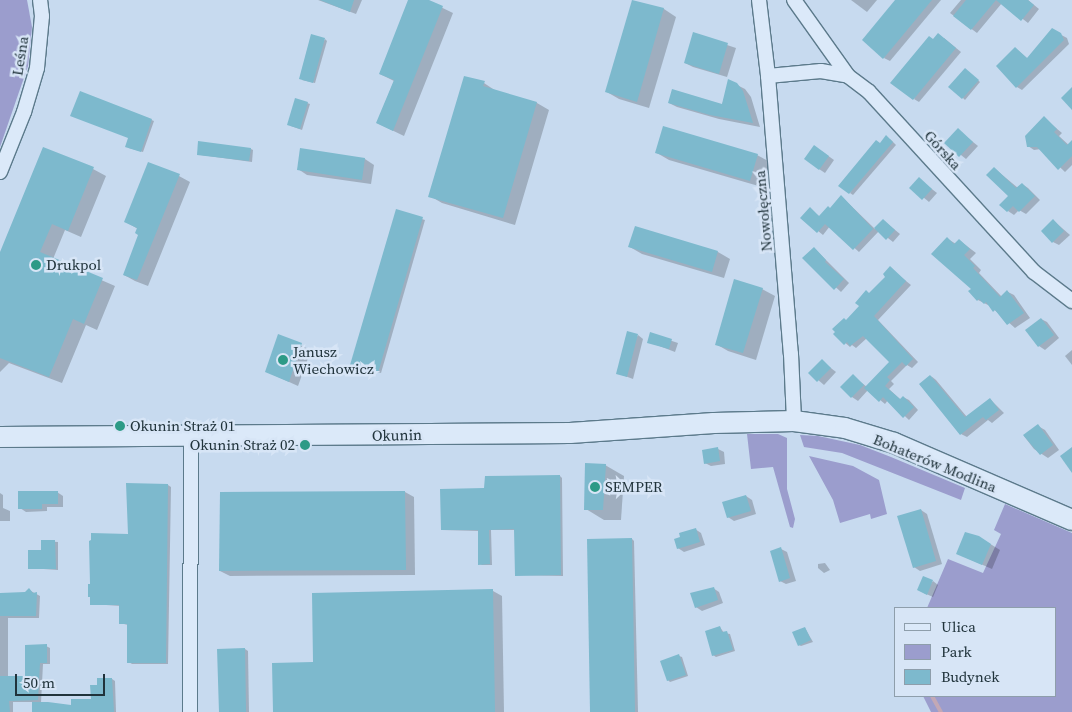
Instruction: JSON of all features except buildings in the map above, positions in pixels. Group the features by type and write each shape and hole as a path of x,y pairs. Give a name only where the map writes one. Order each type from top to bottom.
{"main road":[{"name":"Okunin","path":"0,438 570,433 714,423 794,421"},
{"name":"Bohaterów Modlina","path":"794,421 845,428 894,443 1072,520"}],"street":[{"name":"Leśna","path":"0,172 24,112 37,68 42,16 40,0"},
{"name":"Nowołęczna","path":"759,0 768,76 791,354 794,421"},
{"path":"794,0 848,76"},
{"name":"Górska","path":"768,76 821,71 848,76 869,92 1034,272 1072,302"},
{"path":"190,712 191,436"}],"green space":[{"path":"0,0 27,0 32,27 28,66 0,147"},
{"path":"747,434 778,434 787,438 787,489 795,519 793,528 790,527 773,467 751,469"},
{"path":"800,435 818,436 860,445 891,457 965,488 961,500 842,453 804,447"},
{"path":"809,456 853,466 879,480 887,514 871,519 870,514 840,523 833,500"},
{"path":"1005,504 1072,533 1072,712 931,712 924,697 1057,697 1057,607 927,607 948,559 983,573 1001,534 994,530"}],"waterway":[{"path":"933,697 941,712"}],"place":[{"name":"Drukpol","path":"36,265"},
{"name":"Janusz Wiechowicz","path":"283,360"},
{"name":"Okunin Straż 01","path":"120,426"},
{"name":"Okunin Straż 02","path":"305,445"},
{"name":"SEMPER","path":"595,487"}]}
